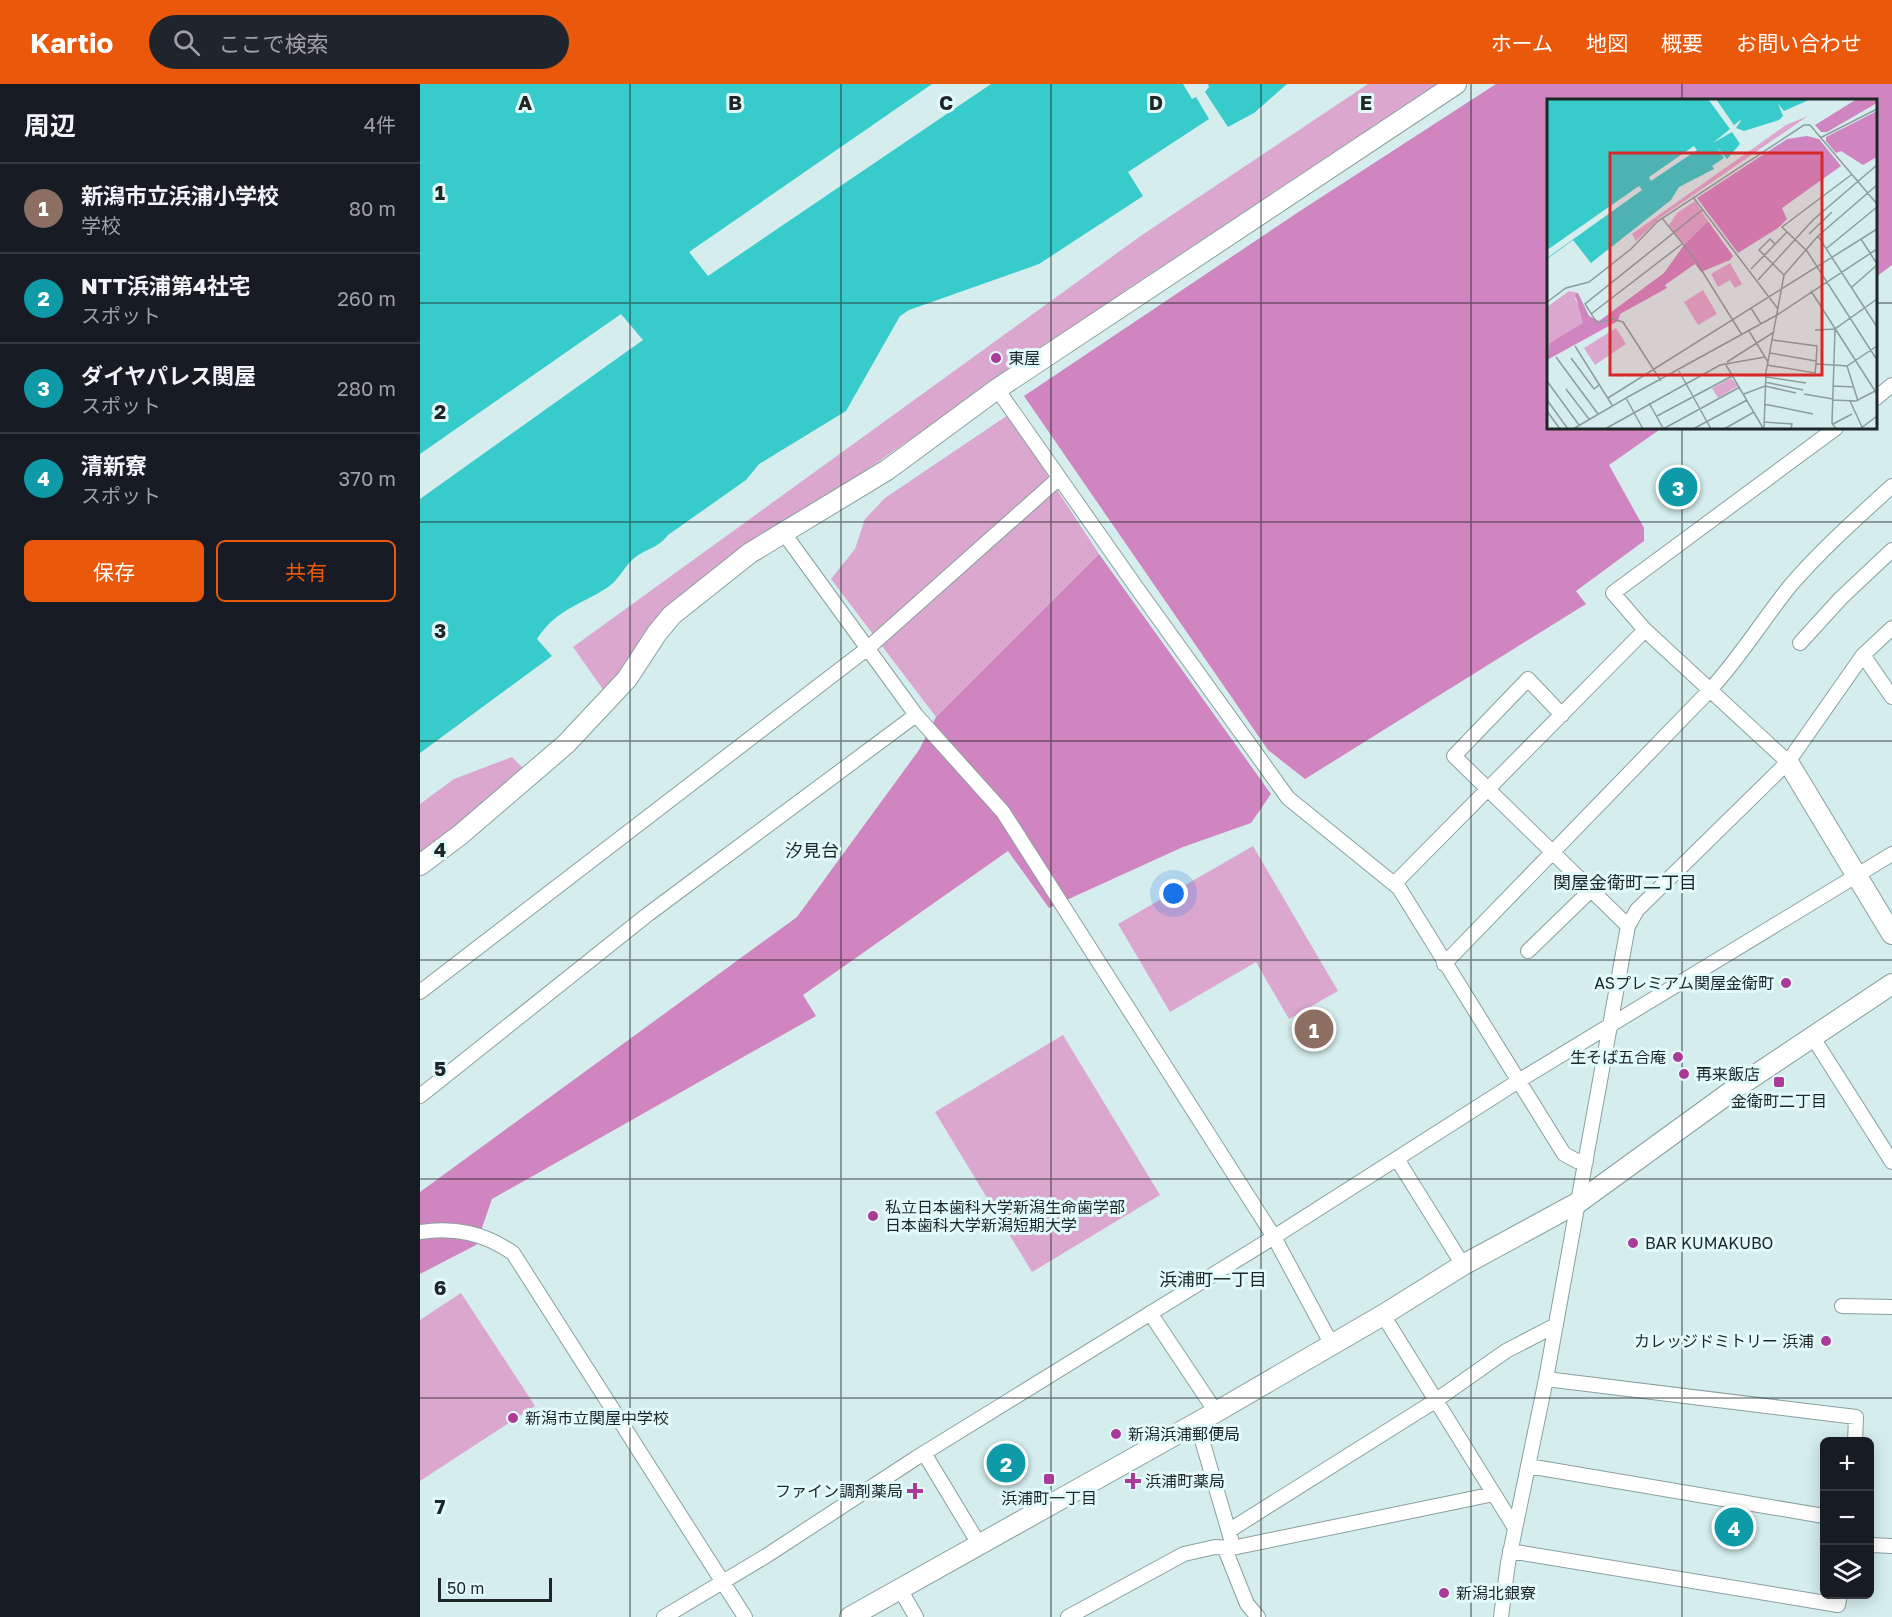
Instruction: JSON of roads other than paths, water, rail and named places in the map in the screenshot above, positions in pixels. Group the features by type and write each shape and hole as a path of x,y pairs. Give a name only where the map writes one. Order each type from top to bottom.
{"street":[{"path":"420,865 460,836 566,744 627,680 657,633 672,615 750,553 887,470 997,389 1456,84"},
{"path":"1877,396 1892,385"},
{"path":"997,389 1288,798 1394,884 1520,1080 1564,1154 1577,1161 1586,1161"},
{"path":"1835,429 1613,593 1645,630 1788,762 1892,934"},
{"path":"420,992 868,648 1059,478"},
{"path":"1444,964 1553,855 1709,691 1736,662 1790,587 1829,545 1892,486"},
{"path":"783,532 916,715 1003,812 1274,1237 1332,1345"},
{"path":"1800,643 1841,598 1892,550"},
{"path":"1501,1617 1510,1551 1546,1378 1628,926 1637,910 1788,762 1863,655 1892,628"},
{"path":"1394,884 1645,630"},
{"path":"1863,655 1892,697"},
{"path":"1562,715 1528,680 1454,756 1628,926"},
{"path":"420,1096 647,915 916,715"},
{"path":"664,1617 766,1556 924,1453 1274,1237 1520,1080 1892,854"},
{"path":"1528,951 1591,890"},
{"path":"850,1617 1197,1423 1383,1315 1463,1265 1579,1202 1736,1088 1892,984"},
{"path":"1812,1036 1892,1162"},
{"path":"1397,1159 1463,1265"},
{"path":"420,1232 438,1230 476,1233 496,1241 513,1253 745,1617"},
{"path":"1842,1306 1892,1307"},
{"path":"1150,1313 1216,1412"},
{"path":"1383,1315 1515,1528"},
{"path":"1230,1530 1435,1401 1506,1351 1556,1325"},
{"path":"1546,1378 1856,1417 1855,1437"},
{"path":"1197,1423 1230,1530 1228,1548 1247,1604 1258,1617"},
{"path":"924,1453 979,1544"},
{"path":"1528,1466 1820,1515"},
{"path":"1068,1617 1184,1554 1215,1547 1228,1548 1494,1494"},
{"path":"1874,1545 1892,1546"},
{"path":"1510,1551 1838,1605 1839,1599"},
{"path":"900,1589 916,1617"}],"water":[{"path":"420,84 1183,84 1192,99 1196,97 1209,119 1128,172 1143,196 1039,264 909,310 900,316 846,411 759,464 746,480 657,545 633,559 608,587 552,621 537,639 552,656 420,753"},
{"path":"1208,84 1287,84 1254,113 1228,127 1205,92 1209,87"}],"place":[{"name":"東屋","path":"996,358"},
{"name":"ダイヤパレス関屋","path":"1678,487"},
{"name":"ASプレミアム関屋金衛町","path":"1786,983"},
{"name":"新潟市立浜浦小学校","path":"1314,1029"},
{"name":"生そば五合庵","path":"1678,1057"},
{"name":"再来飯店","path":"1684,1074"},
{"name":"金衛町二丁目","path":"1779,1082"},
{"name":"私立日本歯科大学新潟生命歯学部 日本歯科大学新潟短期大学","path":"873,1216"},
{"name":"BAR KUMAKUBO","path":"1633,1243"},
{"name":"カレッジドミトリー 浜浦","path":"1826,1341"},
{"name":"新潟市立関屋中学校","path":"513,1418"},
{"name":"新潟浜浦郵便局","path":"1116,1434"},
{"name":"NTT浜浦第4社宅","path":"1006,1463"},
{"name":"浜浦町一丁目","path":"1049,1479"},
{"name":"浜浦町薬局","path":"1133,1481"},
{"name":"ファイン調剤薬局","path":"915,1491"},
{"name":"清新寮","path":"1734,1527"},
{"name":"新潟北銀寮","path":"1444,1593"}],"district":[{"name":"汐見台","path":"812,851"},
{"name":"関屋金衛町二丁目","path":"1625,883"},
{"name":"浜浦町一丁目","path":"1213,1280"}]}
